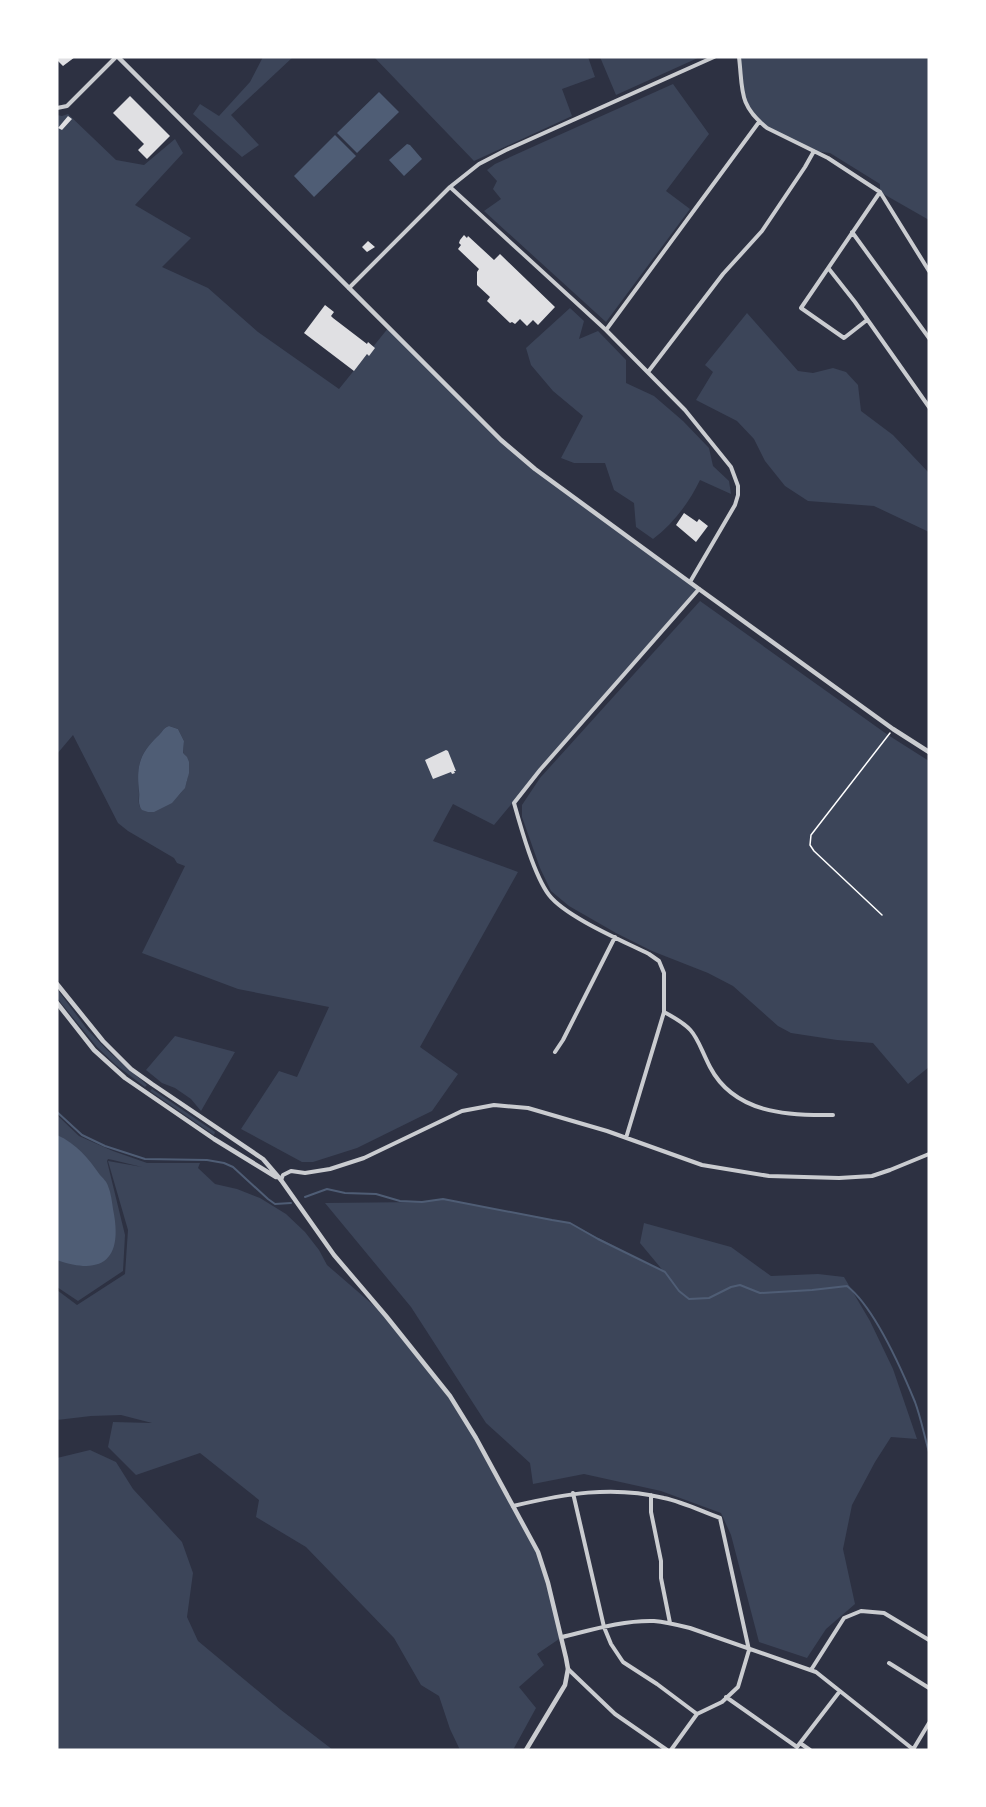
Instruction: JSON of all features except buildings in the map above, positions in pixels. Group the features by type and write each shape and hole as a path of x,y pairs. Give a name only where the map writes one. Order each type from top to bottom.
{"street":[{"path":"57,108 67,106 117,57 501,440 570,495 893,729 929,752"},
{"path":"349,288 450,187 479,164 714,57"},
{"path":"739,57 744,99 759,122 828,158 880,192 929,270"},
{"path":"606,330 759,122"},
{"path":"648,372 723,274 762,231 814,151"},
{"path":"450,187 606,330 685,410 731,467 738,486 735,505 690,582"},
{"path":"867,320 843,338 801,308 880,192"},
{"path":"852,232 929,338"},
{"path":"829,268 929,407"},
{"path":"626,1138 664,1012 664,973 659,961 649,954 570,914 549,895 537,870 514,803 540,770 699,589"},
{"path":"555,1052 615,937"},
{"path":"57,984 103,1041 131,1069 263,1159 281,1180 334,1255 450,1396 476,1438 538,1552 562,1637 568,1669 565,1685 526,1750"},
{"path":"57,1003 94,1050 125,1078 214,1139 281,1180"},
{"path":"664,1012 686,1024 696,1035 710,1068 721,1083 747,1104 783,1113 833,1115"},
{"path":"281,1180 283,1175 291,1171 305,1173 330,1169 364,1158 462,1111 494,1104 528,1108 626,1138 702,1165 769,1176 839,1178 872,1176 929,1154"},
{"path":"513,1506 573,1493 624,1491 666,1498 720,1518 750,1650 738,1688 722,1702 697,1713 669,1750 615,1713 568,1669"},
{"path":"573,1493 604,1627 611,1644 623,1662 697,1713"},
{"path":"651,1495 651,1512 670,1623"},
{"path":"811,1670 844,1618 861,1611 884,1613 929,1640"},
{"path":"562,1637 633,1622 670,1623 816,1672 914,1749 929,1723"},
{"path":"889,1663 929,1688"},
{"path":"798,1747 840,1691"},
{"path":"726,1697 798,1747 810,1750"}],"path":[{"path":"882,915 810,845 811,835 893,729"}],"shaded area":[{"path":"263,57 293,57 231,115 259,145 242,157 193,114 200,104 219,116 250,82"},
{"path":"374,57 588,57 595,77 562,89 572,116 474,161"},
{"path":"600,57 700,57 616,95"},
{"path":"738,57 929,57 929,220 880,192 880,184 830,153 814,151 759,122 746,105"},
{"path":"673,84 709,134 666,191 690,209 606,322 484,211 501,199 493,189 497,181 487,170 495,164"},
{"path":"379,92 399,112 357,153 337,133"},
{"path":"68,114 116,160 144,165 175,139 183,153 135,205 191,238 162,267 208,288 258,332 339,389 389,327 487,426 535,469 699,589 494,825 453,804 433,841 518,872 420,1047 458,1074 432,1111 357,1148 313,1162 302,1162 241,1129 279,1071 297,1077 329,1007 238,989 142,953 185,866 118,823 73,735 57,754 57,115","holes":["169,726 178,729 184,741 183,754 187,764 188,773 185,786 182,792 170,802 156,810 146,810 140,807 139,802 140,761 164,729"]},
{"path":"335,135 356,156 314,197 294,176"},
{"path":"407,144 422,159 404,176 389,160"},
{"path":"570,308 584,321 579,339 598,331 626,360 626,383 654,396 709,448 713,466 729,481 731,494 700,480 680,512 653,539 636,527 634,503 614,490 605,463 574,463 561,458 583,416 553,391 531,365 526,348"},
{"path":"747,313 798,371 813,373 833,368 846,372 858,385 861,411 893,435 929,473 929,532 874,506 808,501 785,486 765,461 754,439 737,421 696,400 713,372 705,365"},
{"path":"700,601 888,735 929,761 929,1067 908,1084 873,1043 791,1033 778,1026 733,986 708,973 652,951 569,906 551,891 540,868 522,817 522,805 540,778"},
{"path":"169,726 178,729 184,741 183,753 189,762 189,773 185,788 172,803 154,812 148,812 140,808 139,803 139,767 147,748"},
{"path":"57,989 87,1029 147,1085 145,1087 97,1047 57,998"},
{"path":"175,1036 235,1052 201,1111 191,1099 175,1088 162,1083 146,1070"},
{"path":"152,1089 215,1132 214,1135 150,1091"},
{"path":"57,1115 79,1136 147,1163 200,1163 198,1168 215,1184 260,1198 286,1214 305,1232 327,1265 386,1316 425,1364 476,1438 538,1552 562,1637 537,1654 544,1665 519,1687 536,1708 513,1750 460,1750 439,1696 421,1685 394,1638 306,1547 256,1517 259,1500 200,1453 136,1475 108,1447 113,1422 152,1423 121,1415 57,1420 57,1290 77,1305 125,1274 128,1230 108,1161 142,1167 108,1159 107,1161 125,1235 123,1271 78,1301 57,1287"},
{"path":"57,1135 82,1152 105,1180 109,1189 115,1240 107,1259 98,1264 74,1265 57,1260"},
{"path":"443,1199 570,1223 665,1273 640,1243 644,1223 731,1247 771,1276 818,1274 844,1277 870,1321 893,1369 917,1439 891,1437 852,1505 843,1549 855,1604 826,1629 807,1658 759,1642 731,1535 721,1513 661,1491 584,1474 533,1484 530,1463 486,1423 411,1307 325,1203 422,1202"},
{"path":"90,1450 116,1462 133,1489 182,1542 193,1573 187,1617 198,1641 333,1750 57,1750 57,1458"}],"waterway":[{"path":"57,1112 82,1135 105,1146 145,1159 207,1160 224,1163 233,1167 275,1204 291,1203"},
{"path":"305,1197 327,1189 345,1193 376,1194 400,1201 422,1202 443,1199 570,1223 665,1272 679,1291 689,1299 709,1298 740,1285 760,1293 847,1286 877,1323 895,1356 915,1402 929,1452"}]}
